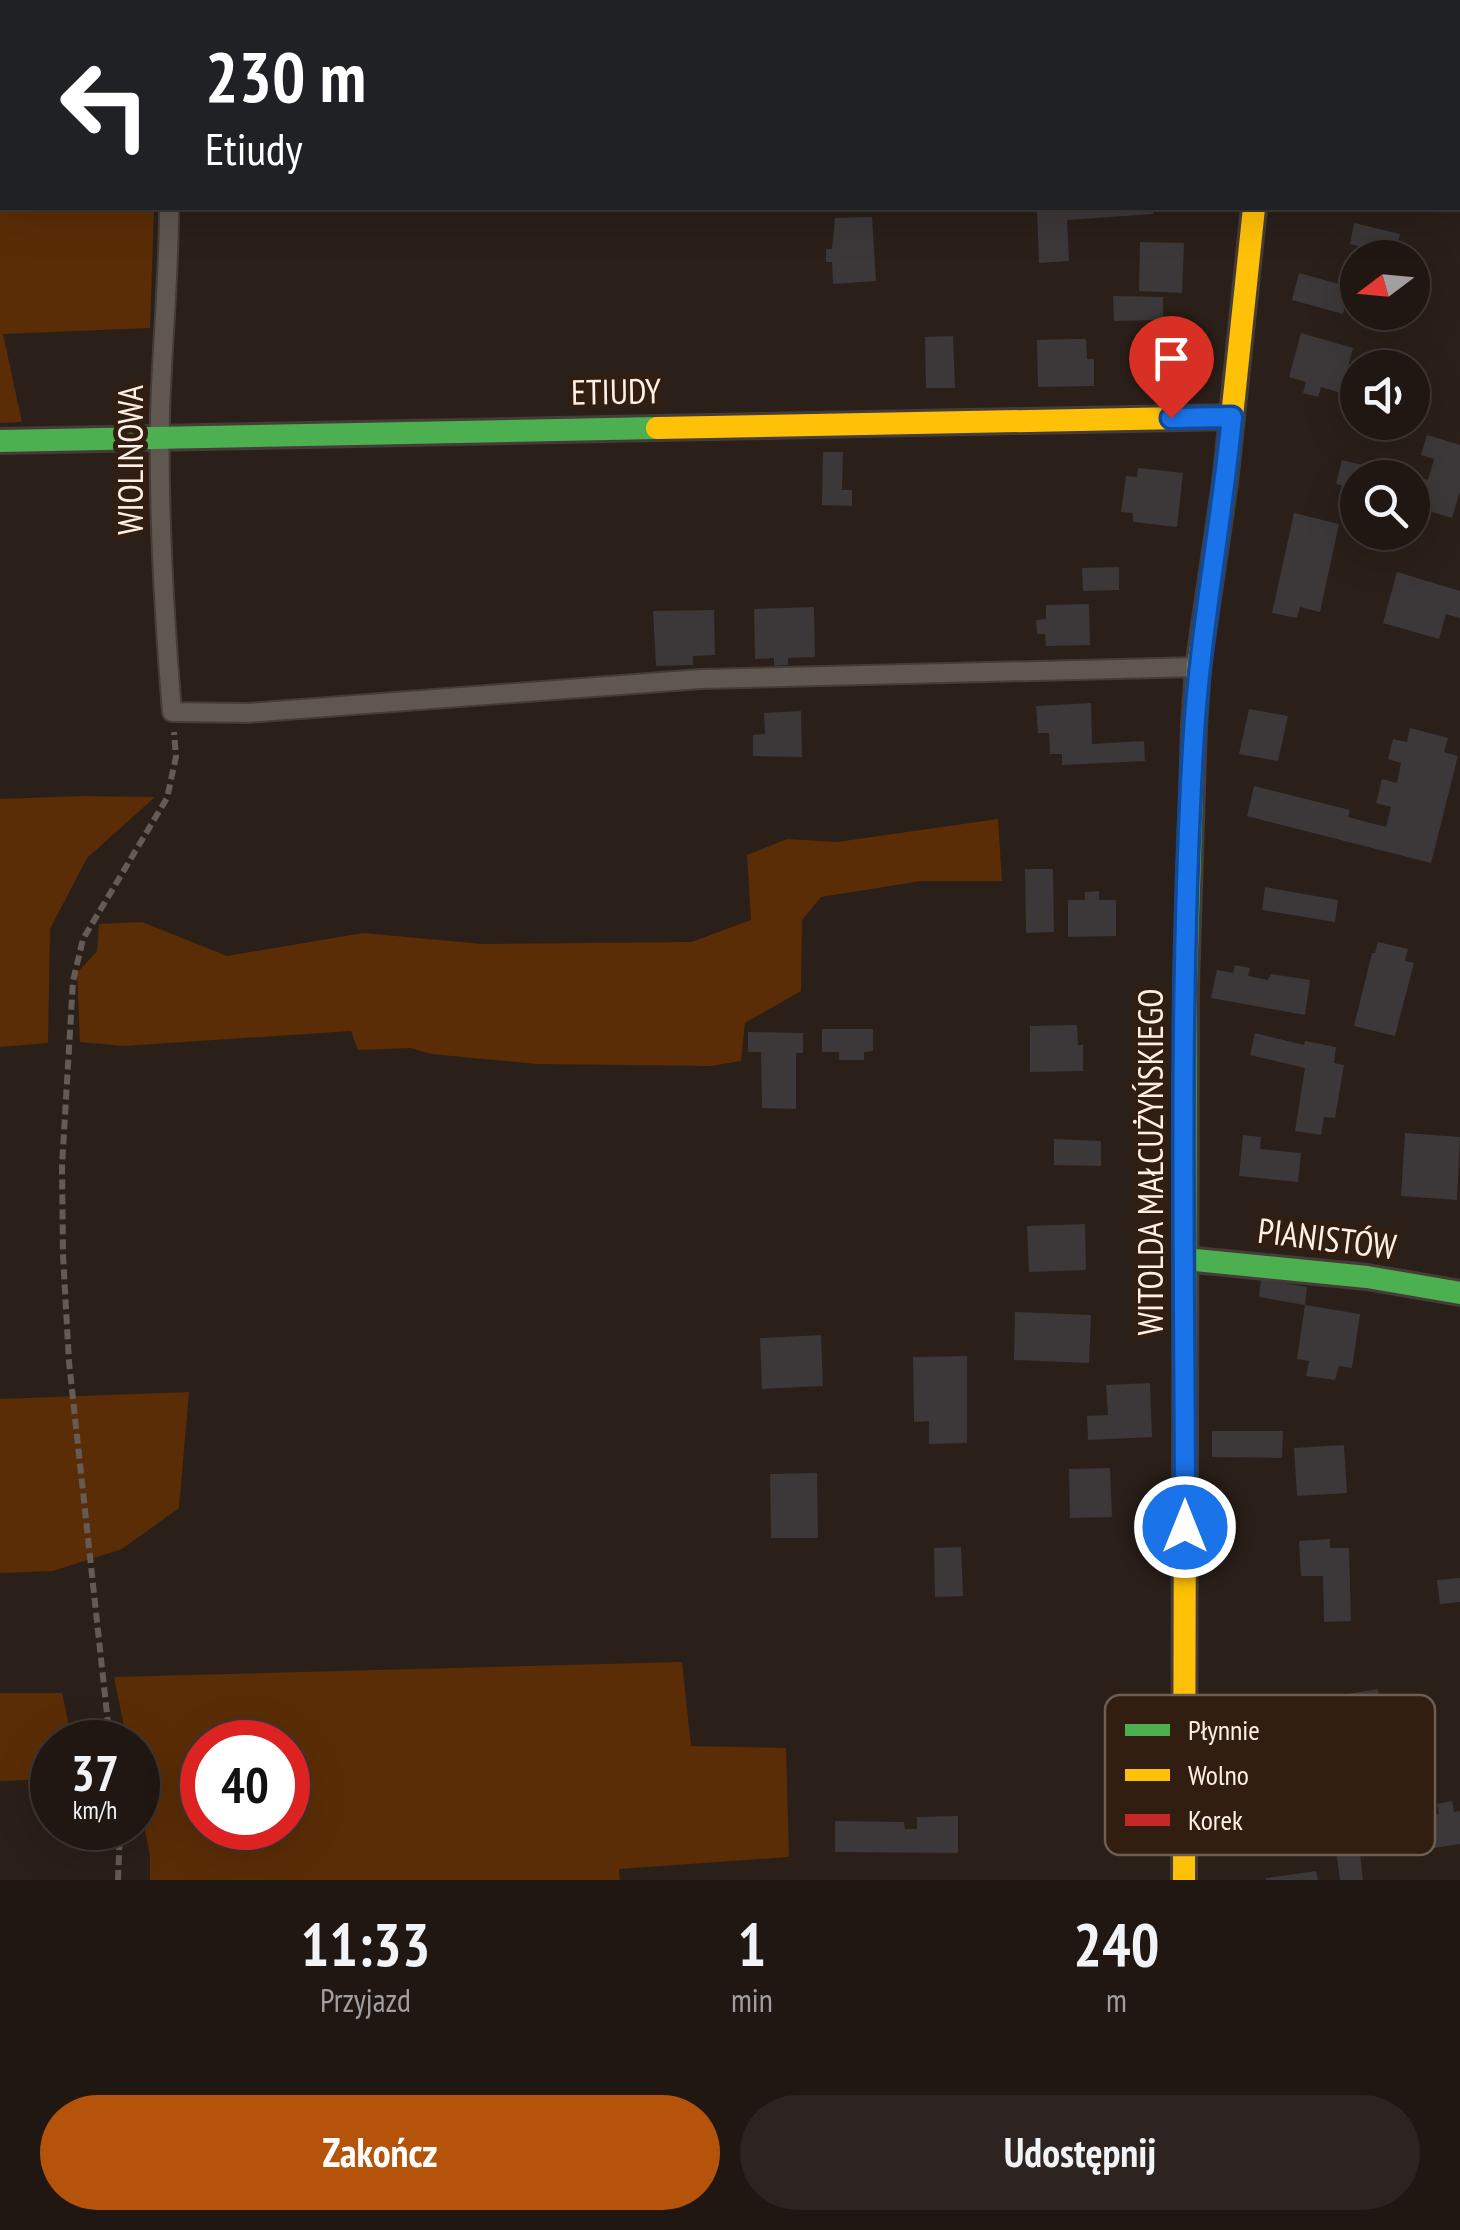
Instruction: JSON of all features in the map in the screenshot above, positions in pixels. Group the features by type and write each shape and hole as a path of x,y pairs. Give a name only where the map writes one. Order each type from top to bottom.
{"street":[{"name":"WITOLDA MAŁCUŻYŃSKIEGO","path":"1184,1695 1186,985 1198,667 1232,417 1254,210"},
{"name":"ETIUDY","path":"0,441 1232,417"},
{"name":"PIANISTÓW","path":"1185,1258 1367,1278 1460,1293"},
{"name":"WITOLDA MAŁCUŻYŃSKIEGO","path":"1184,1855 1184,1880"}],"lane":[{"name":"WIOLINOWA","path":"170,210 160,435 172,712"},
{"path":"172,712 248,713 702,679 1198,667"}],"path":[{"path":"108,1720 69,1362 63,1255 62,1166 73,981 83,939 166,798 176,757 172,712"},
{"path":"118,1880 119,1850"}],"shaded area":[{"path":"0,210 154,210 150,328 3,334 22,422 0,423"},
{"path":"155,797 87,858 50,929 48,1043 0,1047 0,799"},
{"path":"998,819 1002,881 921,881 821,897 802,920 801,991 745,1023 741,1061 711,1066 537,1064 431,1054 410,1048 358,1050 351,1031 124,1046 80,1042 77,973 97,951 99,924 142,922 227,956 363,933 483,944 691,942 751,920 747,855 787,839 837,842"},
{"path":"189,1392 179,1508 122,1549 53,1571 0,1573 0,1399"},
{"path":"682,1662 691,1746 786,1748 789,1857 619,1869 620,1880 150,1880 149,1850 160,1850 160,1720 123,1720 114,1677"},
{"path":"0,1693 62,1693 68,1720 30,1720 30,1780 0,1781"}],"building":[{"path":"1037,210 1153,210 1153,214 1067,220 1069,261 1039,263"},
{"path":"872,217 876,281 833,284 832,262 826,262 826,249 832,249 835,218"},
{"path":"1354,223 1400,234 1399,240 1351,240"},
{"path":"1140,242 1184,243 1182,293 1139,291"},
{"path":"1299,273 1340,284 1340,313 1292,300"},
{"path":"1113,296 1163,297 1163,320 1114,321"},
{"path":"1301,333 1353,348 1340,350 1340,393 1321,387 1318,397 1303,393 1306,382 1289,377"},
{"path":"953,336 955,388 926,388 925,337"},
{"path":"1086,339 1087,359 1094,359 1094,386 1038,387 1037,340"},
{"path":"1430,436 1460,445 1460,492 1452,518 1430,511 1434,459 1421,455"},
{"path":"823,452 843,452 842,490 852,490 852,506 822,505"},
{"path":"1138,468 1183,473 1177,527 1133,522 1133,513 1121,512 1126,476 1137,477"},
{"path":"1294,513 1339,524 1320,612 1300,607 1297,618 1272,613"},
{"path":"1119,567 1119,590 1083,591 1082,568"},
{"path":"1397,572 1460,591 1460,618 1446,614 1439,639 1383,623"},
{"path":"1089,604 1090,645 1046,646 1045,634 1037,634 1036,620 1046,619 1046,605"},
{"path":"814,607 815,657 788,658 788,665 774,666 774,658 755,659 754,609"},
{"path":"714,610 715,655 693,656 693,665 656,666 653,611"},
{"path":"1091,703 1092,744 1144,741 1145,761 1062,765 1062,754 1050,754 1049,733 1038,733 1036,706"},
{"path":"1249,709 1288,716 1278,761 1239,754"},
{"path":"801,711 802,757 753,756 753,735 765,734 764,713"},
{"path":"1410,728 1448,738 1444,752 1458,756 1431,863 1247,816 1254,786 1350,810 1348,817 1386,827 1391,807 1376,803 1382,779 1397,783 1401,763 1388,759 1393,739 1407,742"},
{"path":"1025,869 1053,869 1054,932 1026,933"},
{"path":"1265,887 1338,900 1335,922 1262,910"},
{"path":"1099,891 1099,900 1116,900 1116,936 1068,937 1068,900 1085,900 1085,892"},
{"path":"1378,942 1408,949 1405,961 1414,963 1395,1036 1354,1026"},
{"path":"1235,965 1250,968 1248,976 1268,980 1271,974 1310,980 1305,1015 1211,998 1217,970 1233,973"},
{"path":"1077,1025 1078,1045 1083,1045 1083,1071 1030,1072 1030,1026"},
{"path":"822,1029 873,1029 873,1051 864,1052 864,1060 839,1060 839,1052 822,1052"},
{"path":"748,1032 803,1033 803,1053 796,1053 796,1109 762,1108 761,1052 748,1052"},
{"path":"1255,1033 1304,1045 1305,1041 1336,1047 1334,1063 1344,1065 1335,1118 1324,1117 1321,1135 1295,1131 1305,1068 1250,1055"},
{"path":"1405,1133 1460,1137 1457,1200 1401,1196"},
{"path":"1243,1135 1261,1137 1260,1149 1301,1153 1298,1182 1239,1176"},
{"path":"1054,1139 1101,1141 1101,1166 1054,1165"},
{"path":"1085,1224 1086,1270 1029,1272 1027,1226"},
{"path":"1261,1279 1307,1287 1305,1305 1259,1297"},
{"path":"1305,1305 1360,1314 1352,1368 1339,1366 1335,1380 1306,1376 1309,1361 1297,1359"},
{"path":"1015,1312 1091,1315 1089,1363 1014,1360"},
{"path":"821,1335 823,1386 762,1389 760,1338"},
{"path":"967,1356 967,1443 929,1444 929,1421 914,1422 913,1357"},
{"path":"1150,1383 1152,1437 1088,1440 1087,1416 1108,1415 1106,1385"},
{"path":"1212,1431 1283,1431 1282,1458 1212,1457"},
{"path":"1344,1445 1347,1493 1297,1496 1294,1448"},
{"path":"1110,1468 1112,1517 1070,1518 1069,1469"},
{"path":"817,1473 818,1538 771,1538 770,1474"},
{"path":"1330,1539 1330,1548 1349,1548 1351,1621 1324,1622 1323,1576 1301,1576 1299,1541"},
{"path":"961,1547 963,1596 935,1597 934,1548"},
{"path":"1460,1578 1460,1602 1440,1604 1437,1580"},
{"path":"1378,1689 1379,1695 1341,1695"},
{"path":"1452,1801 1454,1812 1460,1811 1460,1844 1435,1848 1437,1804"},
{"path":"958,1816 958,1853 835,1852 835,1821 904,1822 905,1829 917,1829 917,1817"},
{"path":"1337,1855 1360,1855 1363,1880 1340,1880"},
{"path":"1316,1871 1318,1880 1266,1880 1266,1878"}],"traffic: fast":[{"path":"0,441 657,428"},
{"path":"1185,1467 1186,985 1194,726"},
{"path":"1185,1259 1367,1277 1460,1293"}],"traffic: slow":[{"path":"1194,726 1254,210"},
{"path":"657,428 1232,417"},
{"path":"1184,1695 1185,1467"},
{"path":"1184,1855 1184,1880"}],"route":[{"path":"1171,418 1232,417 1198,667 1193,750 1186,985 1185,1527"}]}
